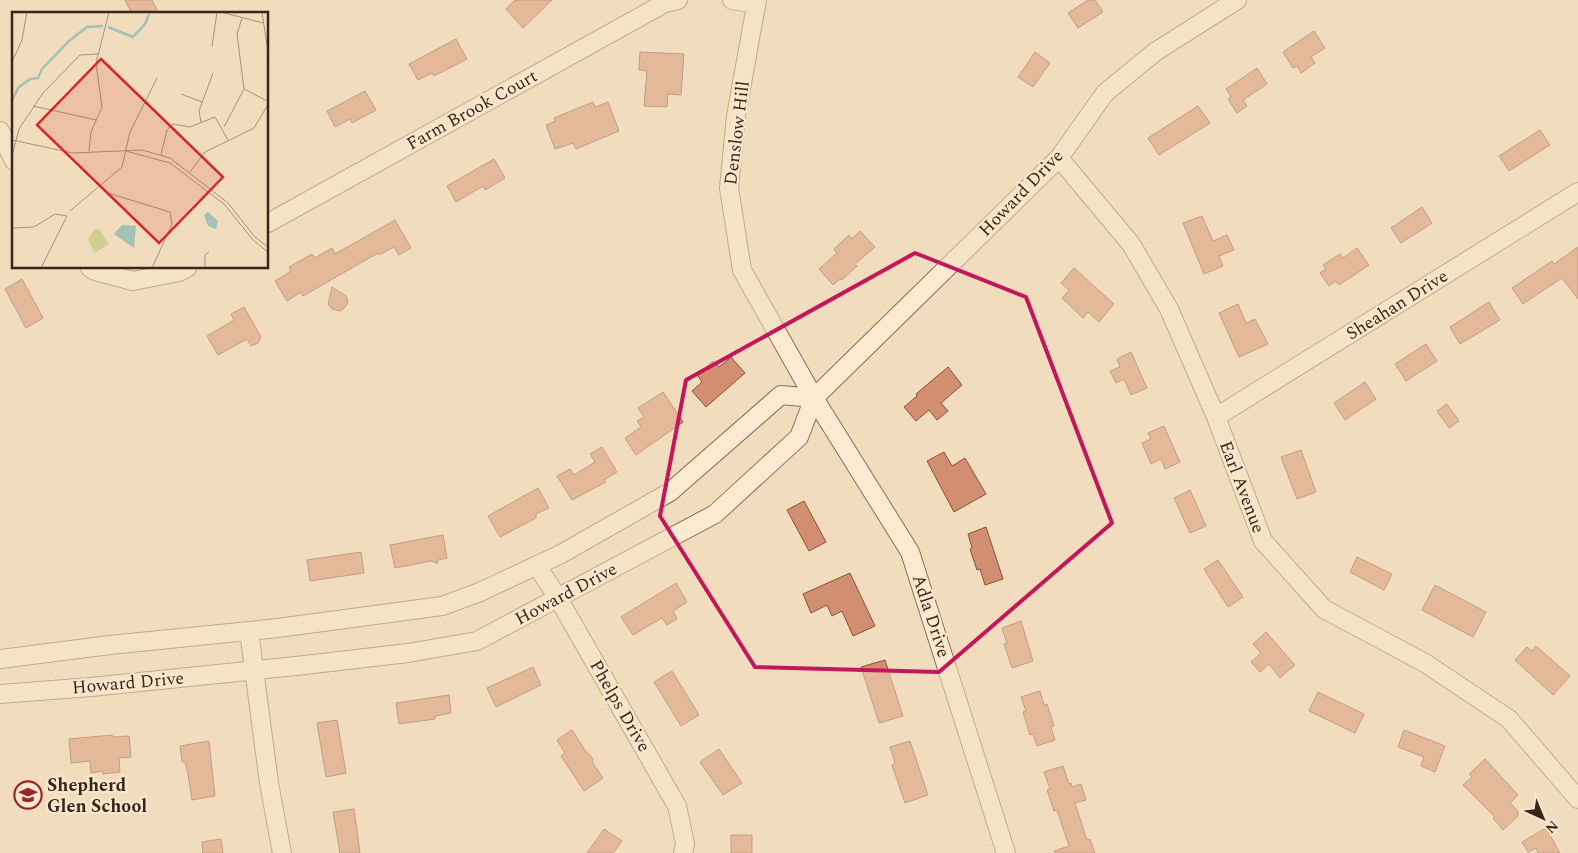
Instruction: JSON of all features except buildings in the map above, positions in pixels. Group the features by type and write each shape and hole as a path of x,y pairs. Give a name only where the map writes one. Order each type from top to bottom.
{"street":[{"name":"Farm Brook Court","path":"269,222 665,3 678,0"},
{"path":"732,0 757,2"},
{"name":"Howard Drive","path":"0,694 255,671 408,653 477,641 715,514 799,437 814,398 1059,158 1105,93 1155,52 1237,0"},
{"name":"Denslow Hill","path":"757,2 736,116 728,188 742,270 814,398"},
{"path":"0,131 12,157"},
{"name":"Earl Avenue","path":"1059,158 1131,244 1169,309 1216,417 1263,541 1324,609 1425,663 1509,719 1578,799"},
{"name":"Sheahan Drive","path":"1216,417 1578,192"},
{"path":"92,269 133,281 179,272 185,269"},
{"path":"0,659 110,645 249,631 442,606 480,592 561,554 670,492 782,395 814,398"},
{"name":"Adla Drive","path":"814,398 910,552 1006,853"},
{"name":"Phelps Drive","path":"537,566 558,598 677,806 685,843 683,853"},
{"path":"249,631 269,782 282,853"}],"highlighted area":[{"path":"915,253 1026,297 1112,523 939,672 755,667 660,516 686,380"}],"place":[{"name":"Shepherd Glen School","path":"28,795"}]}
